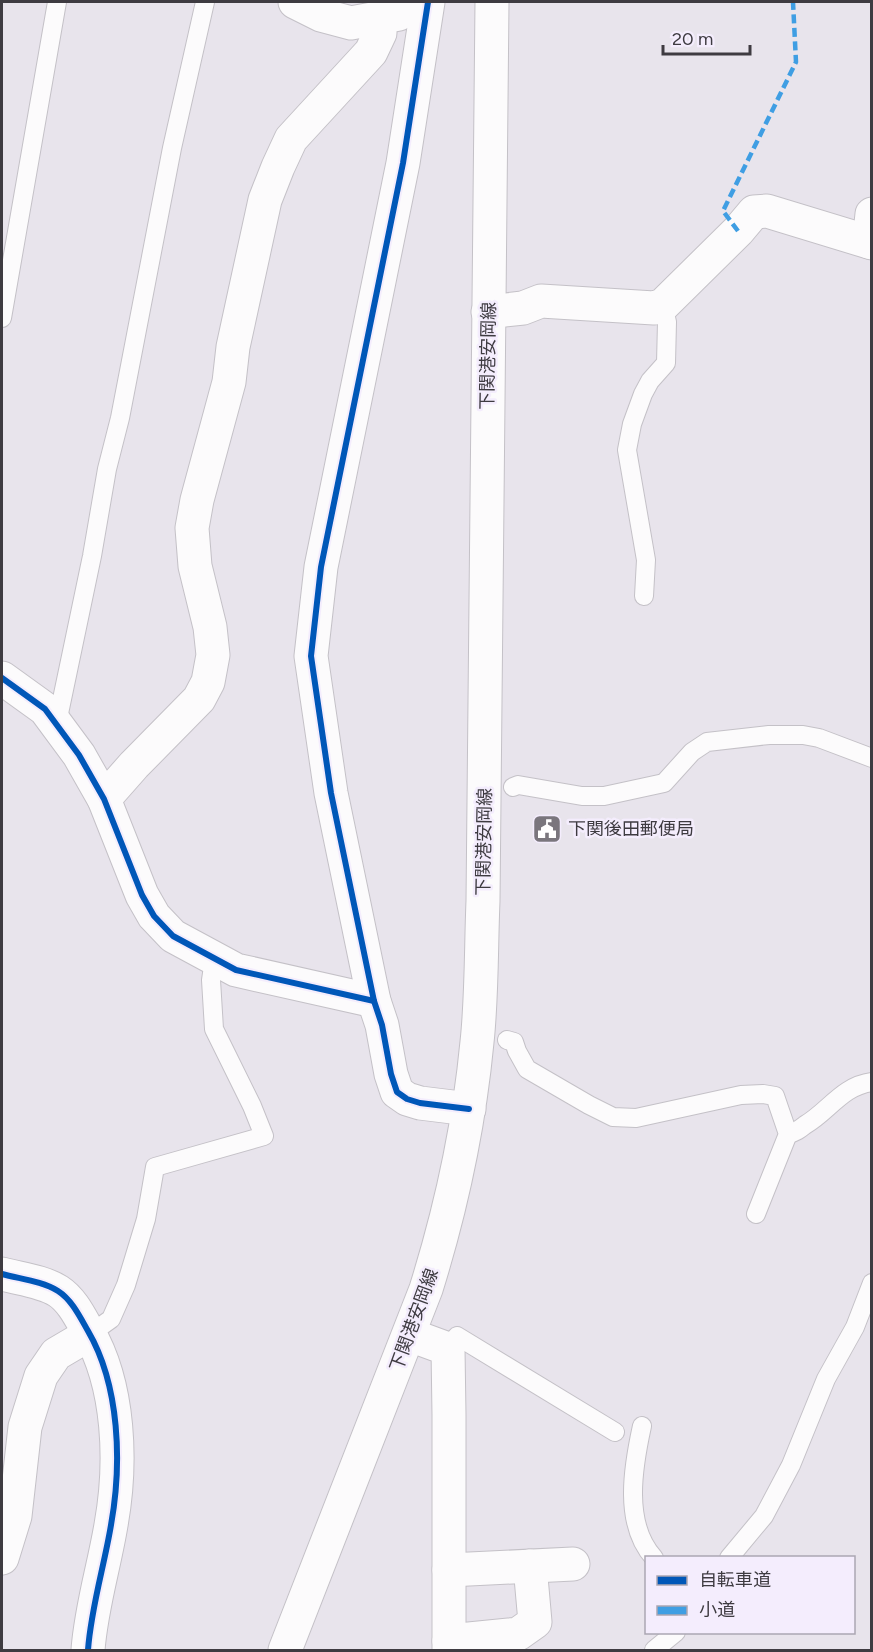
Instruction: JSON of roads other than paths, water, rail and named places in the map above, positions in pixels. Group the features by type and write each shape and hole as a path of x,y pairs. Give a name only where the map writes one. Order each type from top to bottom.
{"street":[{"path":"295,2 338,21 351,23 380,19 428,5 402,164 321,567 311,656 331,793 374,1001 382,1025 391,1074 397,1092 407,1099 420,1103 469,1109"},
{"name":"下関港安岡線","path":"285,1650 410,1335 442,1238 469,1109 477,1041 483,900 492,2"},
{"path":"104,799 199,699 208,682 213,655 210,627 195,566 192,528 197,500 229,382 233,347 265,201 291,139 371,52 380,33 380,19"},
{"path":"489,312 523,308 541,301 654,308 663,305 738,231 754,212 766,212 871,233"},
{"path":"2,678 45,709 80,755 104,799 133,874 154,916 173,936 236,970 374,1001"},
{"path":"2,1274 44,1285 59,1292 73,1305 104,1363 110,1383 115,1424 116,1486 88,1650"},
{"path":"2,1558 15,1516 26,1427 41,1376 56,1354 90,1334"},
{"path":"410,1335 448,1349 449,1646 518,1634 535,1622 530,1566"},
{"path":"449,1570 573,1564"}],"lane":[{"path":"2,318 57,2"},
{"path":"57,723 92,556 107,469 120,418 172,148 205,2"},
{"path":"644,596 646,560 627,450 632,424 643,394 650,381 666,363 667,322 663,305"},
{"path":"513,787 518,784 582,796 604,796 664,783 692,752 707,742 769,735 803,735 819,738 872,758"},
{"path":"90,1334 111,1319 126,1285 146,1219 155,1167 264,1136 252,1106 214,1029 211,980 214,960"},
{"path":"507,1040 514,1042 527,1070 589,1106 613,1117 636,1118 741,1095 771,1094 775,1096 788,1134 756,1214"},
{"path":"788,1134 814,1120 854,1086 872,1082"},
{"path":"730,1556 764,1516 791,1465 826,1379 855,1327 872,1282"},
{"path":"448,1349 457,1336 615,1432"},
{"path":"642,1426 636,1455 635,1506 637,1525 643,1541 653,1556"},
{"path":"654,1650 674,1634"}],"place":[{"name":"下関後田郵便局","path":"547,829"}]}
